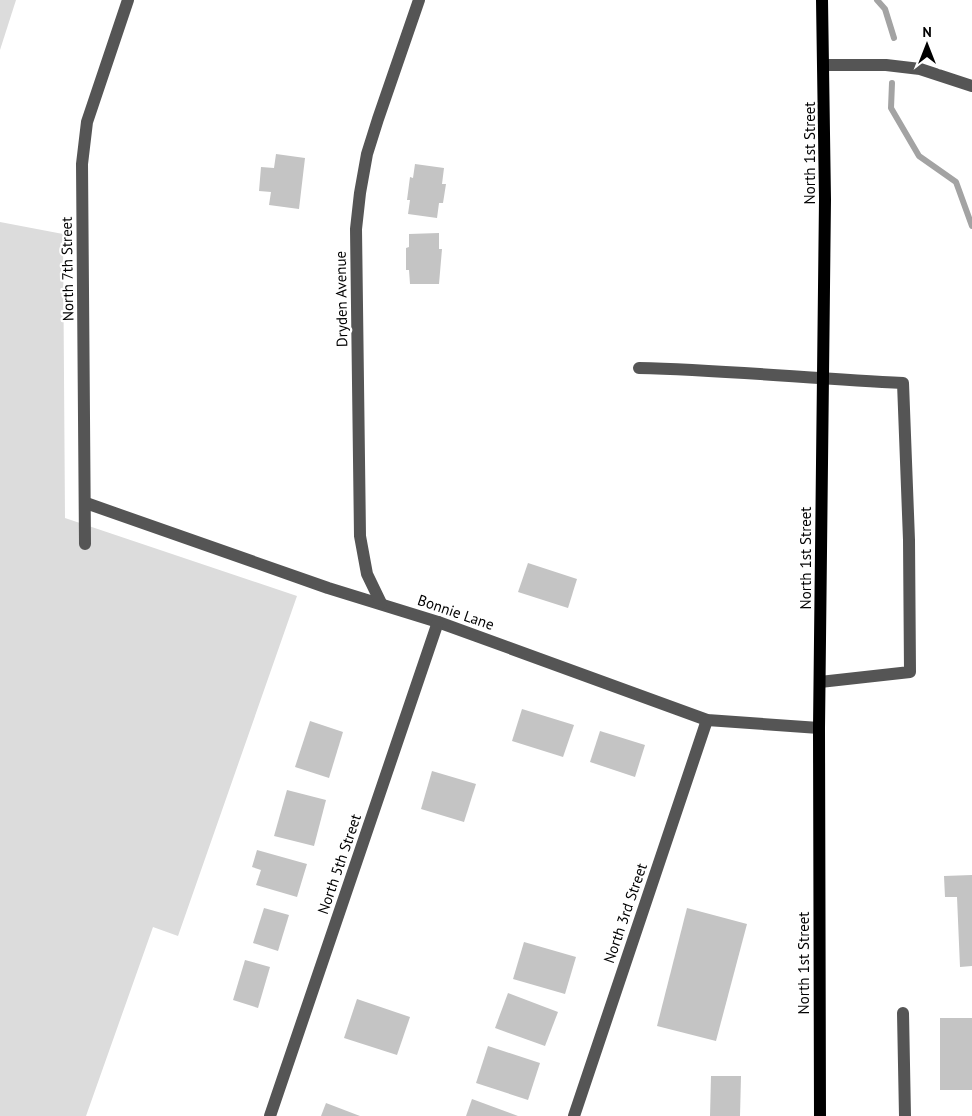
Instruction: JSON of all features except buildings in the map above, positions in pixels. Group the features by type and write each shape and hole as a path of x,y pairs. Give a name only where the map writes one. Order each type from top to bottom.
{"main road":[{"name":"North 1st Street","path":"820,1116 819,728 825,65 822,0"}],"street":[{"name":"North 7th Street","path":"85,544 82,164 87,122 128,0"},
{"name":"Dryden Avenue","path":"381,604 367,574 360,536 356,230 367,154 419,0"},
{"path":"825,65 886,65 920,69 972,86"},
{"path":"639,368 708,370 822,380 904,383 909,540 910,672 820,682"},
{"name":"Bonnie Lane","path":"86,503 328,588 438,622 708,720 819,728"},
{"name":"North 5th Street","path":"270,1116 438,622"},
{"name":"North 3rd Street","path":"574,1116 708,720"},
{"path":"904,1013 904,1116"}],"shaded area":[{"path":"0,0 16,0 0,50"},
{"path":"0,222 63,234 65,518 297,596 178,936 153,927 86,1116 0,1116"}],"waterway":[{"path":"877,0 885,9 894,38"},
{"path":"892,83 891,108 919,156 956,182 972,226"}]}
